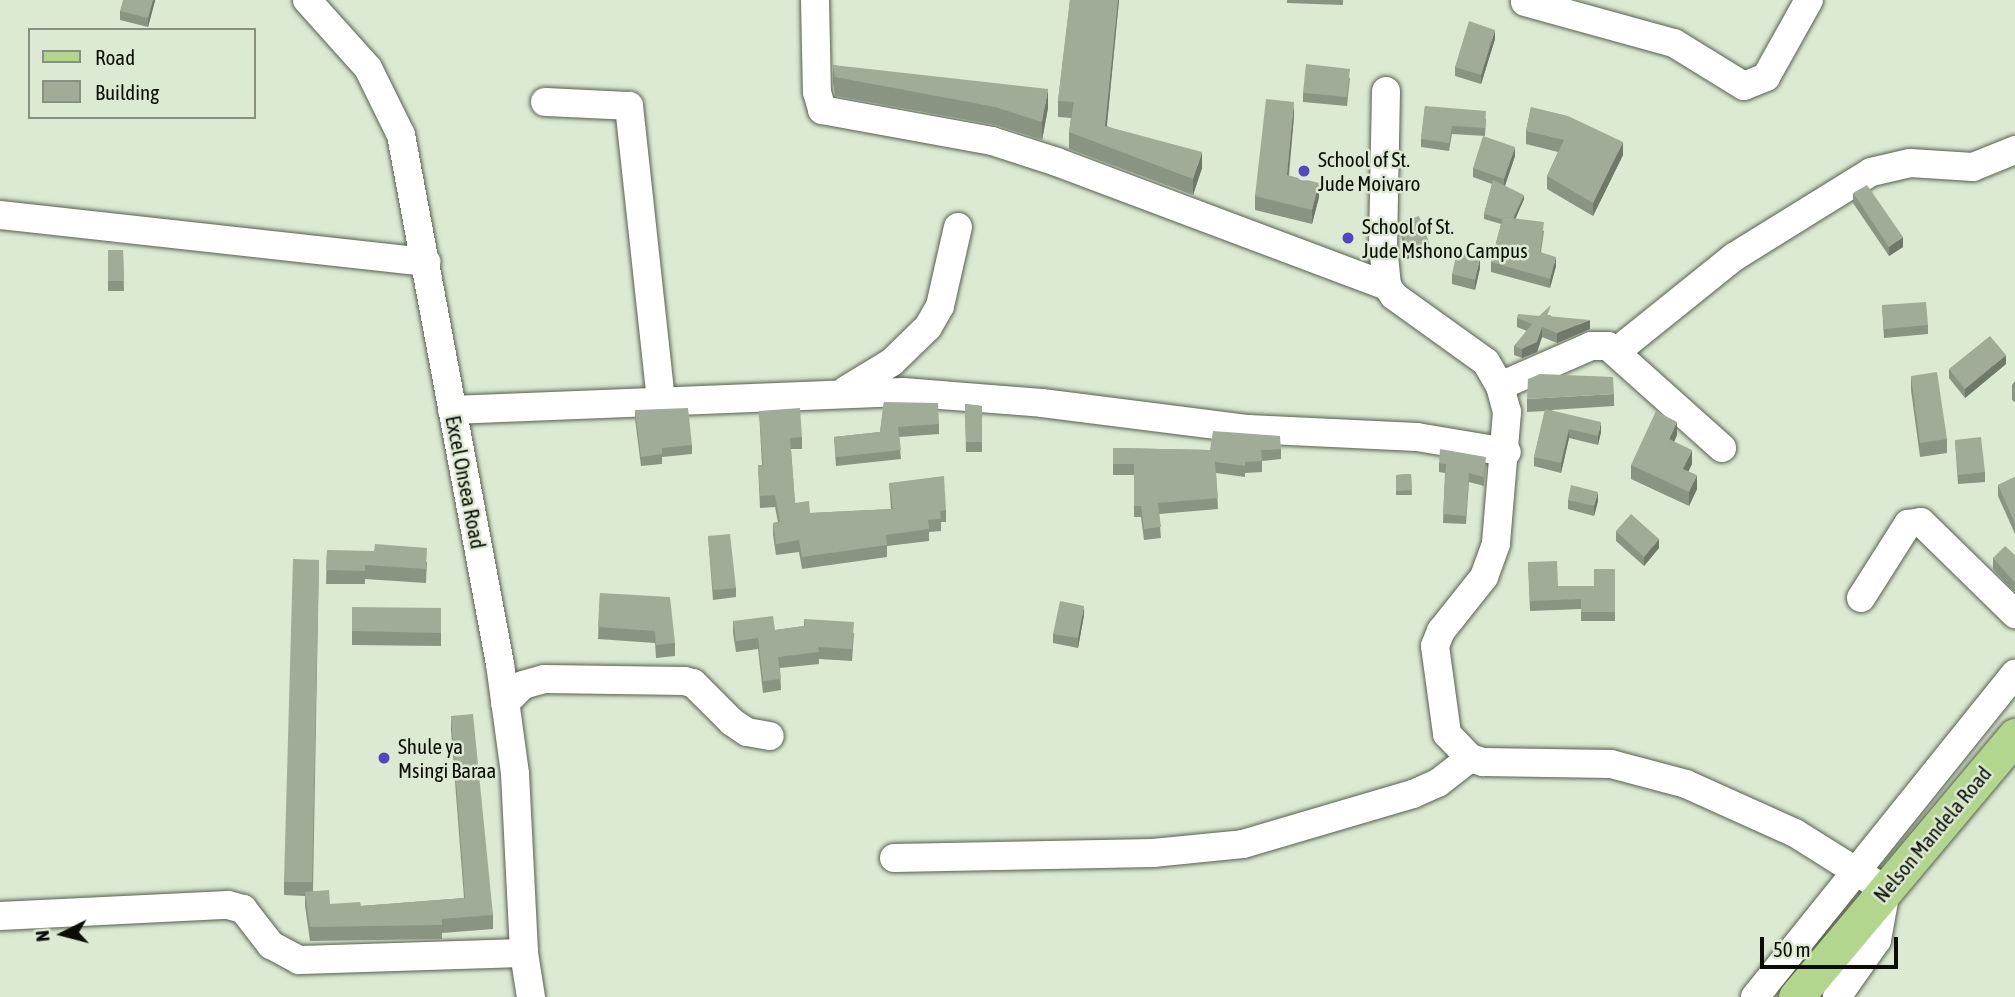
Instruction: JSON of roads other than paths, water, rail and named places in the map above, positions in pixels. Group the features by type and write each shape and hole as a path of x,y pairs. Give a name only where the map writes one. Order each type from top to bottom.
{"main road":[{"name":"Nelson Mandela Road","path":"1796,997 2015,736"}],"street":[{"name":"Excel Onsea Road","path":"307,0 368,68 390,104 401,135 505,703 515,774 524,953 531,997"},
{"path":"815,0 817,92 822,110 992,141 1387,286"},
{"path":"1525,2 1675,43 1744,86 1766,77 1809,0"},
{"path":"1386,91 1383,245 1387,286 1394,296 1477,353 1500,386 1507,412 1507,452 1496,544 1485,577 1441,631 1435,646 1447,734 1469,758"},
{"path":"545,102 629,106 661,400"},
{"path":"1617,351 1734,257 1871,172 1910,163 1973,167 2015,150"},
{"path":"0,215 426,262"},
{"path":"843,392 892,362 928,327 940,306 958,227"},
{"path":"1500,386 1601,344 1617,351 1722,448"},
{"path":"452,410 843,392 994,398 1248,429 1417,437 1507,452"},
{"path":"1861,598 1908,524 1921,522 2015,614"},
{"path":"1755,997 2015,674"},
{"path":"505,703 523,685 544,679 684,681 692,683 732,722 747,732 770,736"},
{"path":"894,858 1153,853 1243,844 1413,794 1447,778 1469,758 1611,764 1686,785 1795,833 1886,890 1877,940 1837,997"},
{"path":"0,916 228,905 243,909 271,945 299,960 524,953"}],"place":[{"name":"School of St. Jude Moivaro","path":"1304,171"},
{"name":"School of St. Jude Mshono Campus","path":"1348,238"},
{"name":"Shule ya Msingi Baraa","path":"384,758"}]}
